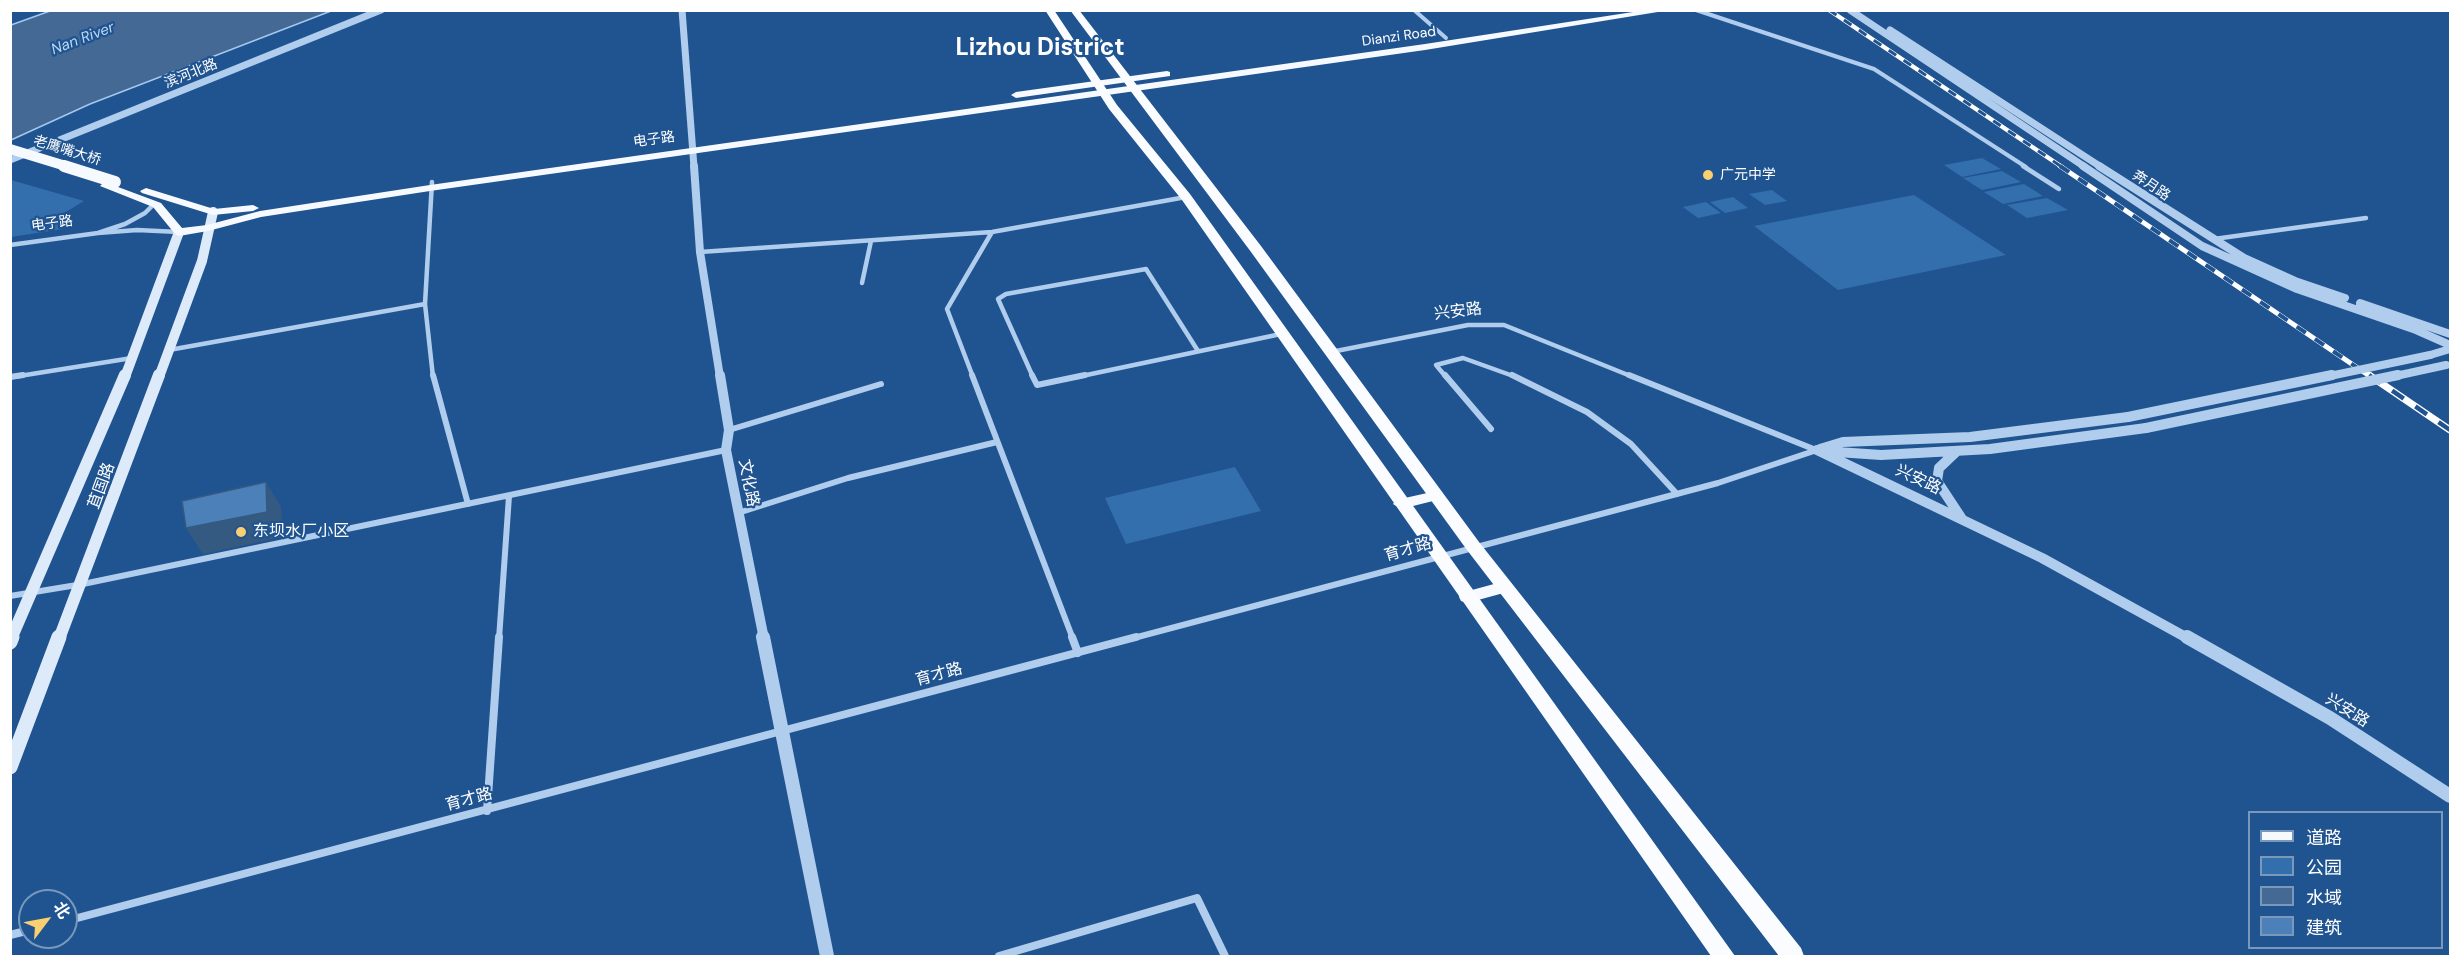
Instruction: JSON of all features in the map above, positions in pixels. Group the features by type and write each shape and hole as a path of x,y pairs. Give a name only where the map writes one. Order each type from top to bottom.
{"highway":[{"path":"1049,10 1100,88 1186,197 1438,557 1724,957"},
{"path":"1074,10 1256,249 1329,352 1473,546 1793,957"}],"main road":[{"name":"Dianzi Road","path":"1131,84 1640,10"},
{"name":"Dianzi Road","path":"1131,84 1666,10"},
{"name":"电子路","path":"213,212 431,185 1131,84"},
{"name":"老鹰嘴大桥","path":"10,149 111,184"},
{"name":"老鹰嘴大桥","path":"10,158 111,184"},
{"path":"111,184 154,204 171,219 179,232"},
{"path":"111,184 213,212"},
{"name":"电子路","path":"179,232 208,228 260,214 431,185"},
{"name":"苴国路","path":"10,767 170,350 202,261 213,212"},
{"name":"苴国路","path":"10,642 133,357 179,232"},
{"path":"1401,504 1436,496"},
{"path":"1467,597 1505,588"}],"street":[{"name":"滨河北路","path":"10,158 381,10"},
{"name":"文化路","path":"682,10 700,252 729,430 726,450 827,957"},
{"path":"1414,10 1446,38"},
{"path":"1696,10 1874,69 2059,189"},
{"path":"1850,10 2202,246 2296,290 2416,330 2451,347"},
{"name":"奔月路","path":"1862,10 2211,240 2244,258 2295,280 2451,334"},
{"path":"431,185 425,304 431,368 468,504"},
{"path":"700,252 992,232 1186,197"},
{"path":"98,233 125,224 145,213 154,204"},
{"path":"2211,240 2366,218"},
{"path":"98,233 137,230 179,232"},
{"path":"992,232 947,309 1078,653"},
{"name":"电子路","path":"10,245 98,233"},
{"path":"862,283 871,240"},
{"path":"1198,351 1146,269 1006,294 998,299 1037,385 1281,334"},
{"path":"170,350 425,304"},
{"name":"兴安路","path":"1329,352 1468,325 1504,325 1817,450 2042,558 2330,718 2451,796"},
{"path":"1817,450 1843,442 1970,437 2128,417 2430,355 2451,347"},
{"path":"10,377 133,357"},
{"path":"1491,429 1436,365 1463,358 1533,383 1587,412 1631,444 1677,494"},
{"path":"1817,450 1881,455 1957,451 2146,429 2448,364"},
{"path":"729,430 881,384"},
{"path":"738,513 848,478 997,441"},
{"path":"10,596 82,584 726,450"},
{"name":"育才路","path":"78,918 781,733 1473,546 1677,494 1817,450"},
{"path":"1957,451 1940,468 1937,482 1962,519"},
{"path":"487,811 509,496"},
{"path":"999,957 1197,898 1225,957"}],"green space":[{"path":"1982,158 2001,169 1962,177 1944,165"},
{"path":"2002,171 2021,182 1982,190 1963,178"},
{"path":"11,180 84,201 61,215 63,229 11,237"},
{"path":"2024,184 2043,196 2003,204 1984,192"},
{"path":"1772,190 1787,201 1765,205 1749,194"},
{"path":"1914,195 2006,255 1838,290 1754,226"},
{"path":"1733,197 1748,208 1725,213 1710,202"},
{"path":"2047,198 2068,210 2027,218 2007,205"},
{"path":"1706,202 1721,213 1698,218 1683,207"},
{"path":"1235,467 1261,511 1126,544 1105,498"}],"water":[{"name":"Nan River","path":"50,11 331,11 90,104 11,140 11,25"}],"building":[{"path":"266,482 267,512 186,528 182,501"}],"railway":[{"path":"1829,10 2062,167"},
{"path":"2060,166 2371,377"},
{"path":"2369,375 2450,430"}],"place":[{"name":"广元中学","path":"1708,175"},
{"name":"东坝水厂小区","path":"241,532"}],"district":[{"name":"Lizhou District","path":"1040,49"}]}
